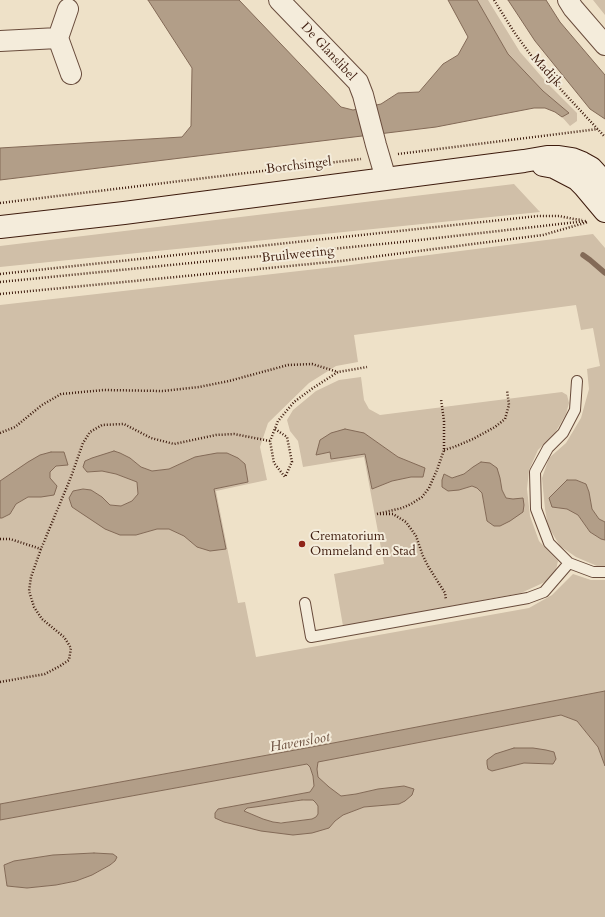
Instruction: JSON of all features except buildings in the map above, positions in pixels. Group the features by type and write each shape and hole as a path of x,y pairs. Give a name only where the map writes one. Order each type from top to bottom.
{"main road":[{"name":"Borchsingel","path":"0,227 124,213 524,162 547,157 572,159 582,163 591,168 605,183"},
{"name":"Borchsingel","path":"524,162 554,167 577,179 584,186 594,218"}],"street":[{"name":"De Glanslibel","path":"279,0 358,82 386,179"},
{"path":"568,0 605,44"},
{"path":"68,9 58,38 71,74"},
{"path":"0,41 58,38"}],"lane":[{"path":"577,381 575,410 563,433 548,448 535,472 536,509 549,543 569,563 593,572 605,572"},
{"path":"305,603 311,637 528,598 544,592 569,563"}],"path":[{"name":"Madijk","path":"494,0 514,32 538,64 605,137"},
{"name":"Borchsingel","path":"0,203 378,151 598,128"},
{"name":"Bruilweering","path":"0,274 538,216 559,216 574,220 594,218"},
{"name":"Bruilweering","path":"0,282 402,242 594,218"},
{"name":"Bruilweering","path":"0,294 341,261 543,235 594,218"},
{"path":"0,434 15,427 42,405 61,394 104,390 163,391 199,387 229,381 288,365 312,364 338,372"},
{"path":"275,429 286,437 292,462 285,476 274,464 270,441 278,421 294,402 338,372 367,367"},
{"path":"444,450 454,447 496,427 505,419 509,405 507,390"},
{"path":"441,399 444,421 444,450 429,488 422,497 411,504 402,508 377,514 393,514 406,522 416,536 428,566 445,593 448,612"},
{"path":"0,682 45,674 69,660 71,648 64,637 42,619 34,607 29,591 31,577 41,549 71,477 83,443 90,432 102,425 124,424 152,438 174,444 234,434 270,441"},
{"path":"0,539 10,539 41,549"}],"shaded area":[{"path":"148,0 239,0 341,107 353,110 381,104 398,93 419,92 443,64 458,55 468,37 448,0 477,0 508,54 543,91 569,113 562,117 545,108 534,108 436,127 0,180 0,148 182,137 191,126 192,68"},
{"path":"477,0 488,0 520,52 548,84 577,113 577,121 570,126 562,117 568,113 543,91 508,54"},
{"path":"508,0 546,0 560,22 605,75 605,119 590,109 535,41"},
{"path":"593,0 605,0 605,15"},
{"path":"514,184 540,212 0,267 0,246"},
{"path":"593,234 605,248 605,522 599,519 592,509 586,484 576,480 553,507 568,509 578,515 590,532 605,540 605,566 597,566 576,557 560,546 548,526 545,509 542,478 549,458 566,443 581,418 589,389 587,369 600,366 593,328 581,330 576,305 354,335 358,362 336,366 309,383 268,423 260,447 267,480 216,491 238,603 245,602 256,657 529,608 552,595 573,574 591,580 605,580 605,691 328,744 0,804 0,518 10,514 16,504 28,497 41,497 50,478 50,472 56,466 68,465 64,452 0,481 0,305 343,266","holes":["114,451 130,458 141,467 152,471 169,469 195,457 227,453 238,458 245,464 248,482 214,489 226,549 197,547 184,536 169,529 157,529 136,535 84,514 72,507 69,498 73,491 83,489 91,490 102,497 110,505 121,506 132,501 138,494 137,482 116,474 102,471 87,472"]},
{"path":"361,377 364,400 369,409 380,415 562,392 567,395 569,403 566,414 555,433 538,450 529,470 527,489 530,516 539,541 558,561 556,570 545,582 521,593 343,626 334,574 384,564 364,457 303,467 298,441 290,431 287,420 293,410 316,391 339,380","holes":["364,433 398,457 424,468 423,477 411,477 392,481 372,489 365,454 331,459 330,452 316,455","473,467 500,478 502,490 506,498 513,499 487,521 482,493 477,487 472,486 459,490 444,474 452,478 464,474"]},
{"path":"345,429 364,433 398,457 425,468 423,477 411,477 392,481 372,489 365,454 331,459 330,452 316,455 320,440 331,433"},
{"path":"114,451 130,458 141,467 152,471 169,469 195,457 217,453 227,453 238,458 245,464 248,482 214,489 226,549 210,551 197,547 184,536 169,529 157,529 136,535 120,535 105,529 72,507 69,498 73,491 83,489 91,490 102,497 110,505 121,506 132,501 138,494 137,482 116,474 102,471 87,472 83,467 85,461"},
{"path":"51,452 64,452 68,465 56,466 50,472 50,478 57,486 54,495 28,497 16,504 10,514 0,518 0,481 40,455"},
{"path":"481,462 490,463 497,468 502,490 506,498 523,498 523,512 500,526 494,526 487,521 482,493 477,488 472,486 459,490 448,491 442,487 444,474 452,478 464,474"},
{"path":"567,480 576,480 586,484 592,509 599,519 605,522 605,540 590,532 578,515 567,509 552,507 549,498"},
{"path":"605,691 605,766 598,747 577,721 561,715 318,762 318,777 341,796 404,786 414,789 412,795 399,804 364,807 343,815 329,828 312,833 293,835 261,831 224,822 215,818 215,813 218,809 310,792 314,786 313,776 310,767 307,764 0,820 0,804 328,744","holes":["302,800 313,800 318,806 318,814 312,819 281,823 263,819 244,811 247,808"]},
{"path":"561,715 577,721 598,747 605,766 605,917 0,917 0,820 307,764 310,767 313,776 314,786 310,792 219,809 224,822 237,825 328,828 343,815 364,807 399,804 414,789 404,786 341,796 318,777 317,762","holes":["495,754 553,764 524,763 492,771","94,853 113,854 115,861 98,872 76,881 27,888 7,886 4,865 14,861 53,855"]},
{"path":"514,748 533,748 554,752 556,759 553,764 524,763 492,771 488,769 487,760 495,754"},
{"path":"313,800 318,805 318,814 312,819 273,822 244,811 247,808"},
{"path":"94,853 113,854 117,857 110,865 92,875 76,881 27,888 7,886 4,865 14,861 53,855"}],"waterway":[{"path":"583,255 605,273"}],"place":[{"name":"Crematorium Ommeland en Stad","path":"302,544"}],"water label":[{"name":"Havensloot","path":"300,743"}]}
